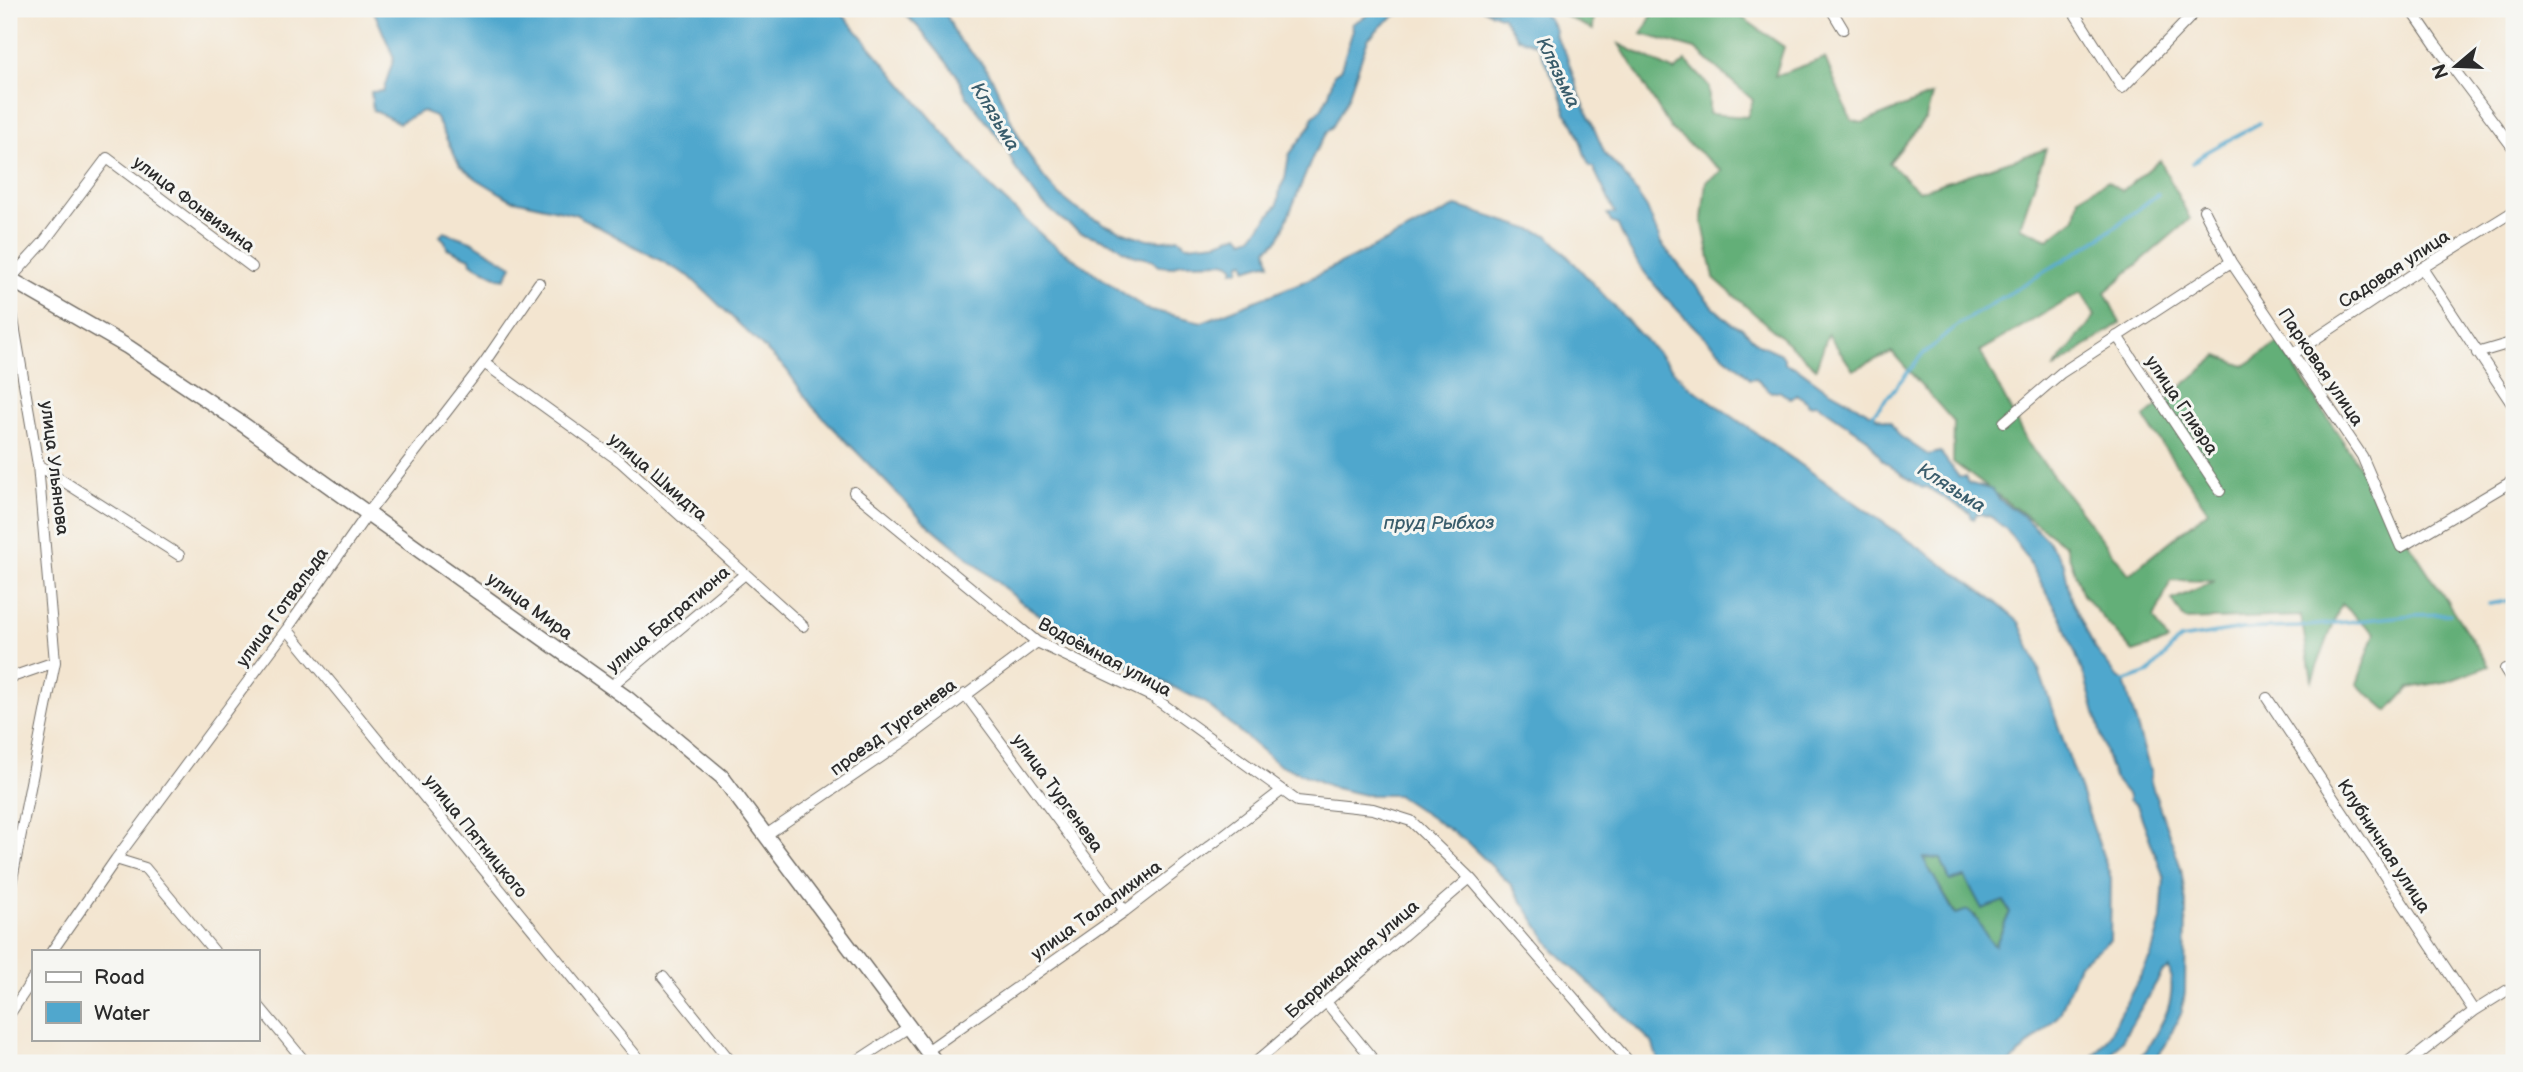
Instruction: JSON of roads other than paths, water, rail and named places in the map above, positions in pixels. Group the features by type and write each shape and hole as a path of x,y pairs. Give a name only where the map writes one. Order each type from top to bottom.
{"street":[{"path":"1831,9 1843,29"},
{"path":"2072,9 2122,88 2198,9"},
{"path":"2412,9 2514,149"},
{"name":"улица Фонвизина","path":"9,283 107,158 252,267"},
{"name":"Парковая улица","path":"2204,210 2231,262 2362,456 2401,547 2514,480"},
{"name":"Садовая улица","path":"2293,354 2422,268 2514,211"},
{"path":"2004,422 2061,373 2231,262"},
{"path":"2422,268 2514,407"},
{"name":"улица Ульянова","path":"9,283 38,465 55,662 9,894"},
{"name":"улица Мира","path":"9,283 128,346 628,699 723,777 931,1057"},
{"name":"улица Готвальда","path":"53,950 116,859 287,629 368,513 484,363 540,283"},
{"name":"улица Глиэра","path":"2117,336 2220,491"},
{"path":"2477,353 2514,342"},
{"name":"улица Шмидта","path":"484,363 621,462 803,626"},
{"path":"38,465 179,555"},
{"name":"Водоёмная улица","path":"854,492 1037,642 1153,697 1297,801 1373,808 1411,821 1470,878 1630,1063"},
{"name":"улица Багратиона","path":"610,687 745,574"},
{"name":"улица Пятницкого","path":"287,629 642,1063"},
{"name":"проезд Тургенева","path":"766,835 903,742 1037,642"},
{"path":"9,678 55,662"},
{"path":"2505,669 2514,683"},
{"name":"улица Тургенева","path":"965,694 1125,911"},
{"name":"Клубничная улица","path":"2267,698 2474,1011"},
{"name":"улица Талалихина","path":"931,1057 1281,791"},
{"path":"116,859 145,868 213,950"},
{"name":"Баррикадная улица","path":"1255,1063 1470,878"},
{"path":"663,977 733,1063"},
{"path":"9,1015 32,980"},
{"path":"2408,1063 2474,1011 2514,986"},
{"path":"1326,1002 1376,1063"},
{"path":"259,1006 306,1063"},
{"path":"854,1063 909,1027"}],"water":[{"name":"Клязьма","path":"933,8 945,14 957,37 989,72 1031,159 1058,193 1075,208 1130,234 1159,240 1178,238 1187,245 1218,242 1239,234 1244,240 1252,237 1278,204 1289,155 1329,94 1334,74 1342,65 1353,30 1352,24 1378,9 1412,9 1393,17 1368,39 1347,100 1313,156 1279,239 1267,249 1270,264 1246,269 1245,262 1240,263 1239,270 1233,271 1234,266 1229,262 1159,266 1153,260 1135,256 1113,243 1080,232 1061,219 1039,200 1015,168 1006,147 967,97 957,75 900,9"},
{"name":"пруд Рыбхоз","path":"373,9 838,9 991,188 1047,240 1146,309 1202,322 1303,282 1457,206 1548,235 1686,384 1991,598 2019,622 2038,667 2111,879 2110,940 2079,964 2060,1014 2010,1063 1659,1063 1652,1042 1554,950 1511,885 1466,841 1397,795 1365,795 1335,788 1278,764 1204,702 1075,639 1021,602 923,520 812,406 786,369 689,276 575,214 510,199 477,179 460,166 435,116 422,111 399,123 373,110 371,92 383,91 394,58","holes":["1923,858 1941,859 1950,881 1965,877 1982,909 2004,901 2010,912 1995,946 1968,910 1955,914"]},
{"name":"Клязьма","path":"1482,9 1537,9 1549,19 1566,54 1580,96 1605,154 1622,172 1647,208 1661,243 1713,307 1732,324 1741,327 1758,344 1780,353 1784,363 1890,422 1900,436 1928,455 1940,452 1959,477 1965,477 1968,483 1993,490 1999,499 2023,516 2048,541 2064,564 2071,599 2094,647 2124,681 2151,774 2150,780 2181,868 2186,903 2185,991 2182,1011 2165,1046 2152,1063 2136,1063 2167,1012 2171,991 2169,968 2162,973 2121,1042 2109,1057 2110,1063 2087,1063 2107,1039 2151,956 2161,920 2164,878 2137,805 2129,800 2129,796 2114,778 2086,681 2062,619 2025,555 2006,529 1991,517 1977,513 1974,519 1970,513 1926,487 1922,488 1883,461 1867,438 1817,404 1809,405 1797,395 1791,399 1779,391 1771,392 1756,378 1750,379 1677,310 1637,261 1618,225 1611,222 1607,214 1615,213 1593,167 1590,167 1574,125 1565,113 1562,98 1539,48 1517,38 1503,17"},
{"path":"444,232 471,241 512,266 505,279 447,248 440,236"}],"waterway":[{"path":"2192,163 2259,123"},
{"path":"1872,416 1920,357 1959,324 2100,238 2158,194"},
{"path":"2489,604 2514,600"},
{"path":"2120,683 2149,673 2180,639 2242,629 2450,614"}]}
